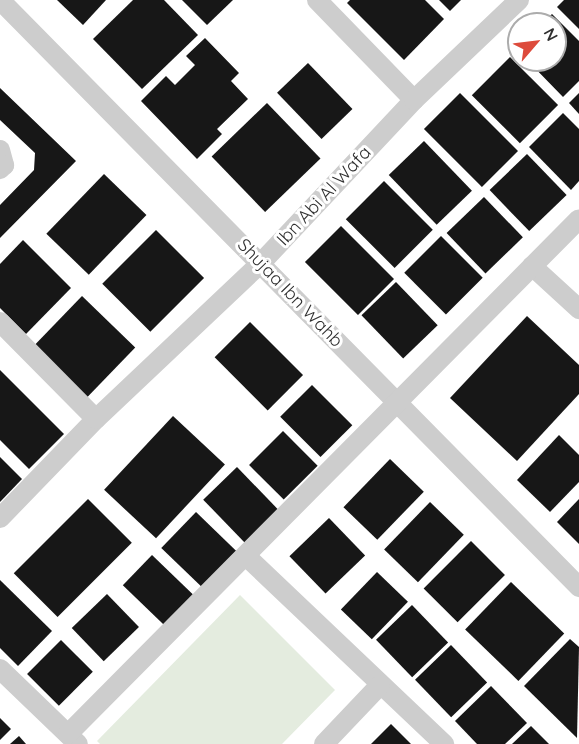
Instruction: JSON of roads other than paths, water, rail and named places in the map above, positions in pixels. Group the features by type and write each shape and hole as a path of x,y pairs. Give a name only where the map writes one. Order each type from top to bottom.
{"street":[{"name":"Shujaa Ibn Wahb","path":"0,0 579,587"},
{"path":"316,0 414,100"},
{"name":"Ibn Abi Al Wafa","path":"0,518 96,419 261,263 414,100 519,0"},
{"path":"0,150 4,165 0,169"},
{"path":"0,669 73,739 247,557 579,219"},
{"path":"532,266 579,309"},
{"path":"0,322 96,419"},
{"path":"247,557 380,686 444,744"},
{"path":"324,744 380,686"}]}
